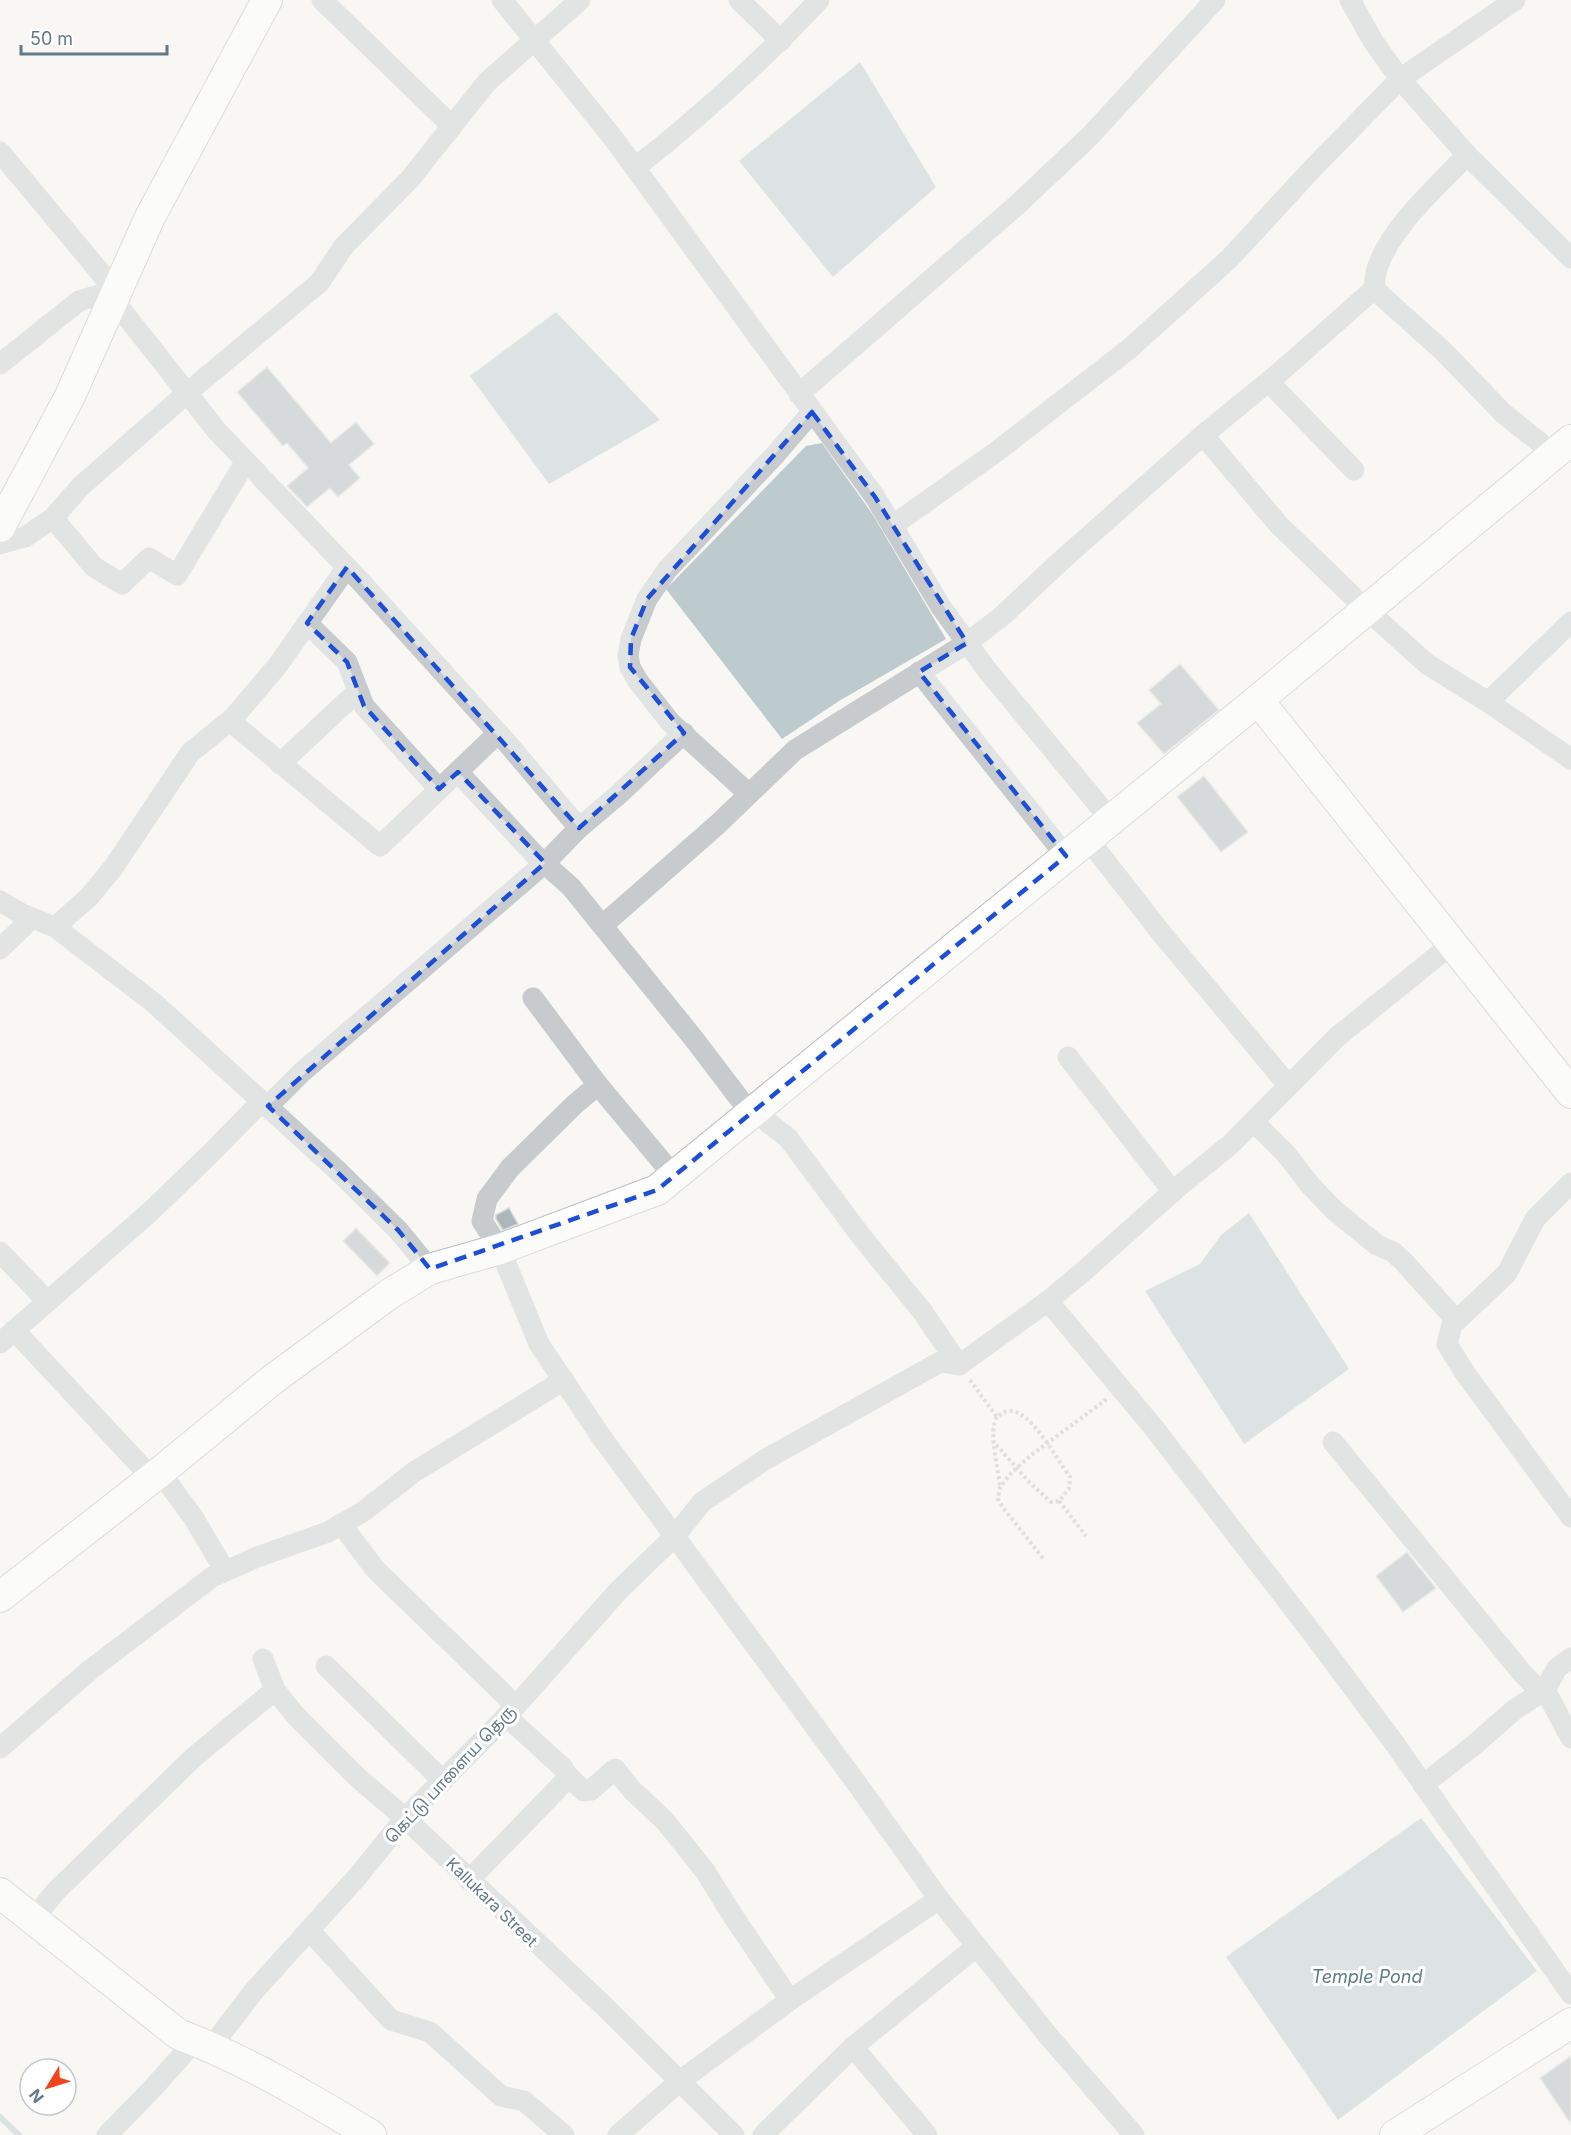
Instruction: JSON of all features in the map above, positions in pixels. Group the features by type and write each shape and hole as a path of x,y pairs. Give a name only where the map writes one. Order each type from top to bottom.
{"street":[{"path":"0,527 70,396 150,217 267,0"},
{"path":"322,0 452,126"},
{"path":"502,0 614,139 875,497 941,607 987,670 1111,820"},
{"path":"0,544 25,537 53,518 81,486 319,282 344,246 410,179 487,82 580,0"},
{"path":"739,0 781,41"},
{"path":"635,168 687,128 781,41 819,0"},
{"path":"799,394 1041,182 1090,136 1215,0"},
{"path":"1350,0 1373,41 1400,79 1467,155 1571,258"},
{"path":"892,526 996,453 1129,349 1229,259 1400,79 1515,0"},
{"path":"0,152 114,294 217,431 347,567 498,733 579,828"},
{"path":"603,925 718,824 795,750 967,643 1001,617 1203,435 1269,382 1374,289 1378,267 1392,239 1467,155"},
{"path":"0,1597 156,1475 272,1380 388,1295 430,1269 500,1249 657,1190 1258,700 1563,447 1503,413 1443,351 1374,289"},
{"path":"0,363 79,301 114,294"},
{"path":"1269,382 1354,470"},
{"path":"749,794 670,722 638,681 630,667 628,655 631,639 647,599 667,570 769,462 812,412"},
{"path":"1203,435 1278,524 1366,610 1427,664 1488,702 1571,759"},
{"path":"53,518 94,567 122,584 149,558 177,575 246,461"},
{"path":"55,927 89,897 113,868 190,753 230,721 278,665 347,567"},
{"path":"1488,702 1571,622"},
{"path":"307,623 347,662 364,706 439,789"},
{"path":"919,672 1077,847 1162,934 1288,1085"},
{"path":"280,764 358,691"},
{"path":"1258,700 1571,1093"},
{"path":"230,721 380,846 498,733"},
{"path":"225,1571 193,1517 156,1475 7,1336 150,1212 265,1103 545,863 579,828 684,733"},
{"path":"458,771 534,854 571,887 742,1102 788,1138 861,1236 922,1311 959,1365 1084,1271 1231,1144 1337,1037 1452,944"},
{"path":"0,901 55,927 154,1004 265,1103 398,1230 430,1269"},
{"path":"0,949 32,918"},
{"path":"533,998 598,1085 674,1176"},
{"path":"1068,1057 1173,1192"},
{"path":"598,1085 575,1104 510,1168 487,1199 482,1221 500,1249 539,1344 600,1435 939,1899 1050,2038 1134,2135"},
{"path":"1254,1122 1286,1154 1311,1186 1334,1210 1377,1245 1393,1252 1456,1320"},
{"path":"1571,1183 1535,1219 1507,1273 1452,1325 1447,1344 1571,1517"},
{"path":"0,1252 46,1300"},
{"path":"1047,1301 1122,1388 1237,1533 1392,1740 1571,1994"},
{"name":"கெட்டு பாளைய தெரு","path":"107,2135 152,2089 203,2044 254,1991 358,1876 405,1818 511,1710 619,1590 675,1536 702,1502 766,1459 940,1362 959,1365"},
{"path":"0,1748 90,1670 212,1576 267,1553 328,1532 364,1511 414,1472 564,1380"},
{"path":"1333,1442 1523,1674 1536,1687 1545,1690 1571,1738"},
{"path":"341,1524 375,1569 511,1710 584,1791 591,1790 615,1769 632,1790 665,1821 705,1871 790,2000"},
{"path":"1423,1785 1514,1710 1545,1690 1557,1668 1571,1658"},
{"name":"Kallukara Street","path":"263,1659 275,1690 296,1716 357,1777 405,1818 734,2135"},
{"path":"326,1666 443,1781"},
{"path":"33,1920 54,1892 194,1757 275,1690"},
{"path":"469,1880 569,1777"},
{"path":"0,1893 178,2034 289,2085 371,2135"},
{"path":"618,2135 680,2081 790,2000 939,1899"},
{"path":"309,1930 391,2020 430,2032 501,2096 524,2101 564,2135"},
{"path":"763,2135 853,2047 977,1946"},
{"path":"1412,2130 1571,2023"},
{"path":"853,2047 927,2135"}],"path":[{"path":"959,1365 997,1417"},
{"path":"1000,1487 1016,1468 1122,1388"},
{"path":"993,1441 1016,1468 1051,1502 1059,1501 1069,1489 1070,1477 1038,1430 1023,1416 1009,1411 997,1417 993,1423 993,1441 998,1462 1000,1487 998,1499 1043,1558"},
{"path":"1059,1501 1086,1536"}],"highlighted area":[{"path":"812,412 875,497 967,643 919,672 1066,856 657,1190 430,1269 398,1230 268,1106 545,863 458,772 439,789 364,706 347,662 307,623 347,567 579,828 684,733 630,667 631,639 647,599"}],"water":[{"path":"860,62 936,187 833,277 739,161"},
{"path":"556,312 660,420 549,484 470,376"},
{"path":"822,443 873,515 946,639 839,701 782,739 666,589 806,446"},
{"path":"1249,1213 1349,1369 1244,1444 1145,1291 1200,1264 1221,1235"},
{"name":"Temple Pond","path":"1421,1818 1537,1971 1338,2120 1226,1957"}],"building":[{"path":"267,367 331,443 356,422 374,444 349,465 360,478 338,497 330,488 307,507 287,486 308,468 287,443 283,446 237,392"},
{"path":"1180,664 1219,710 1164,754 1137,723 1161,704 1149,690"},
{"path":"1204,776 1248,832 1221,852 1177,797"},
{"path":"509,1208 518,1224 503,1230 496,1215"},
{"path":"356,1228 390,1263 377,1276 343,1241"},
{"path":"1407,1552 1436,1588 1403,1612 1376,1576"},
{"path":"1571,2056 1571,2124 1540,2078"}],"waterway":[{"path":"0,2117 19,2135"}]}
